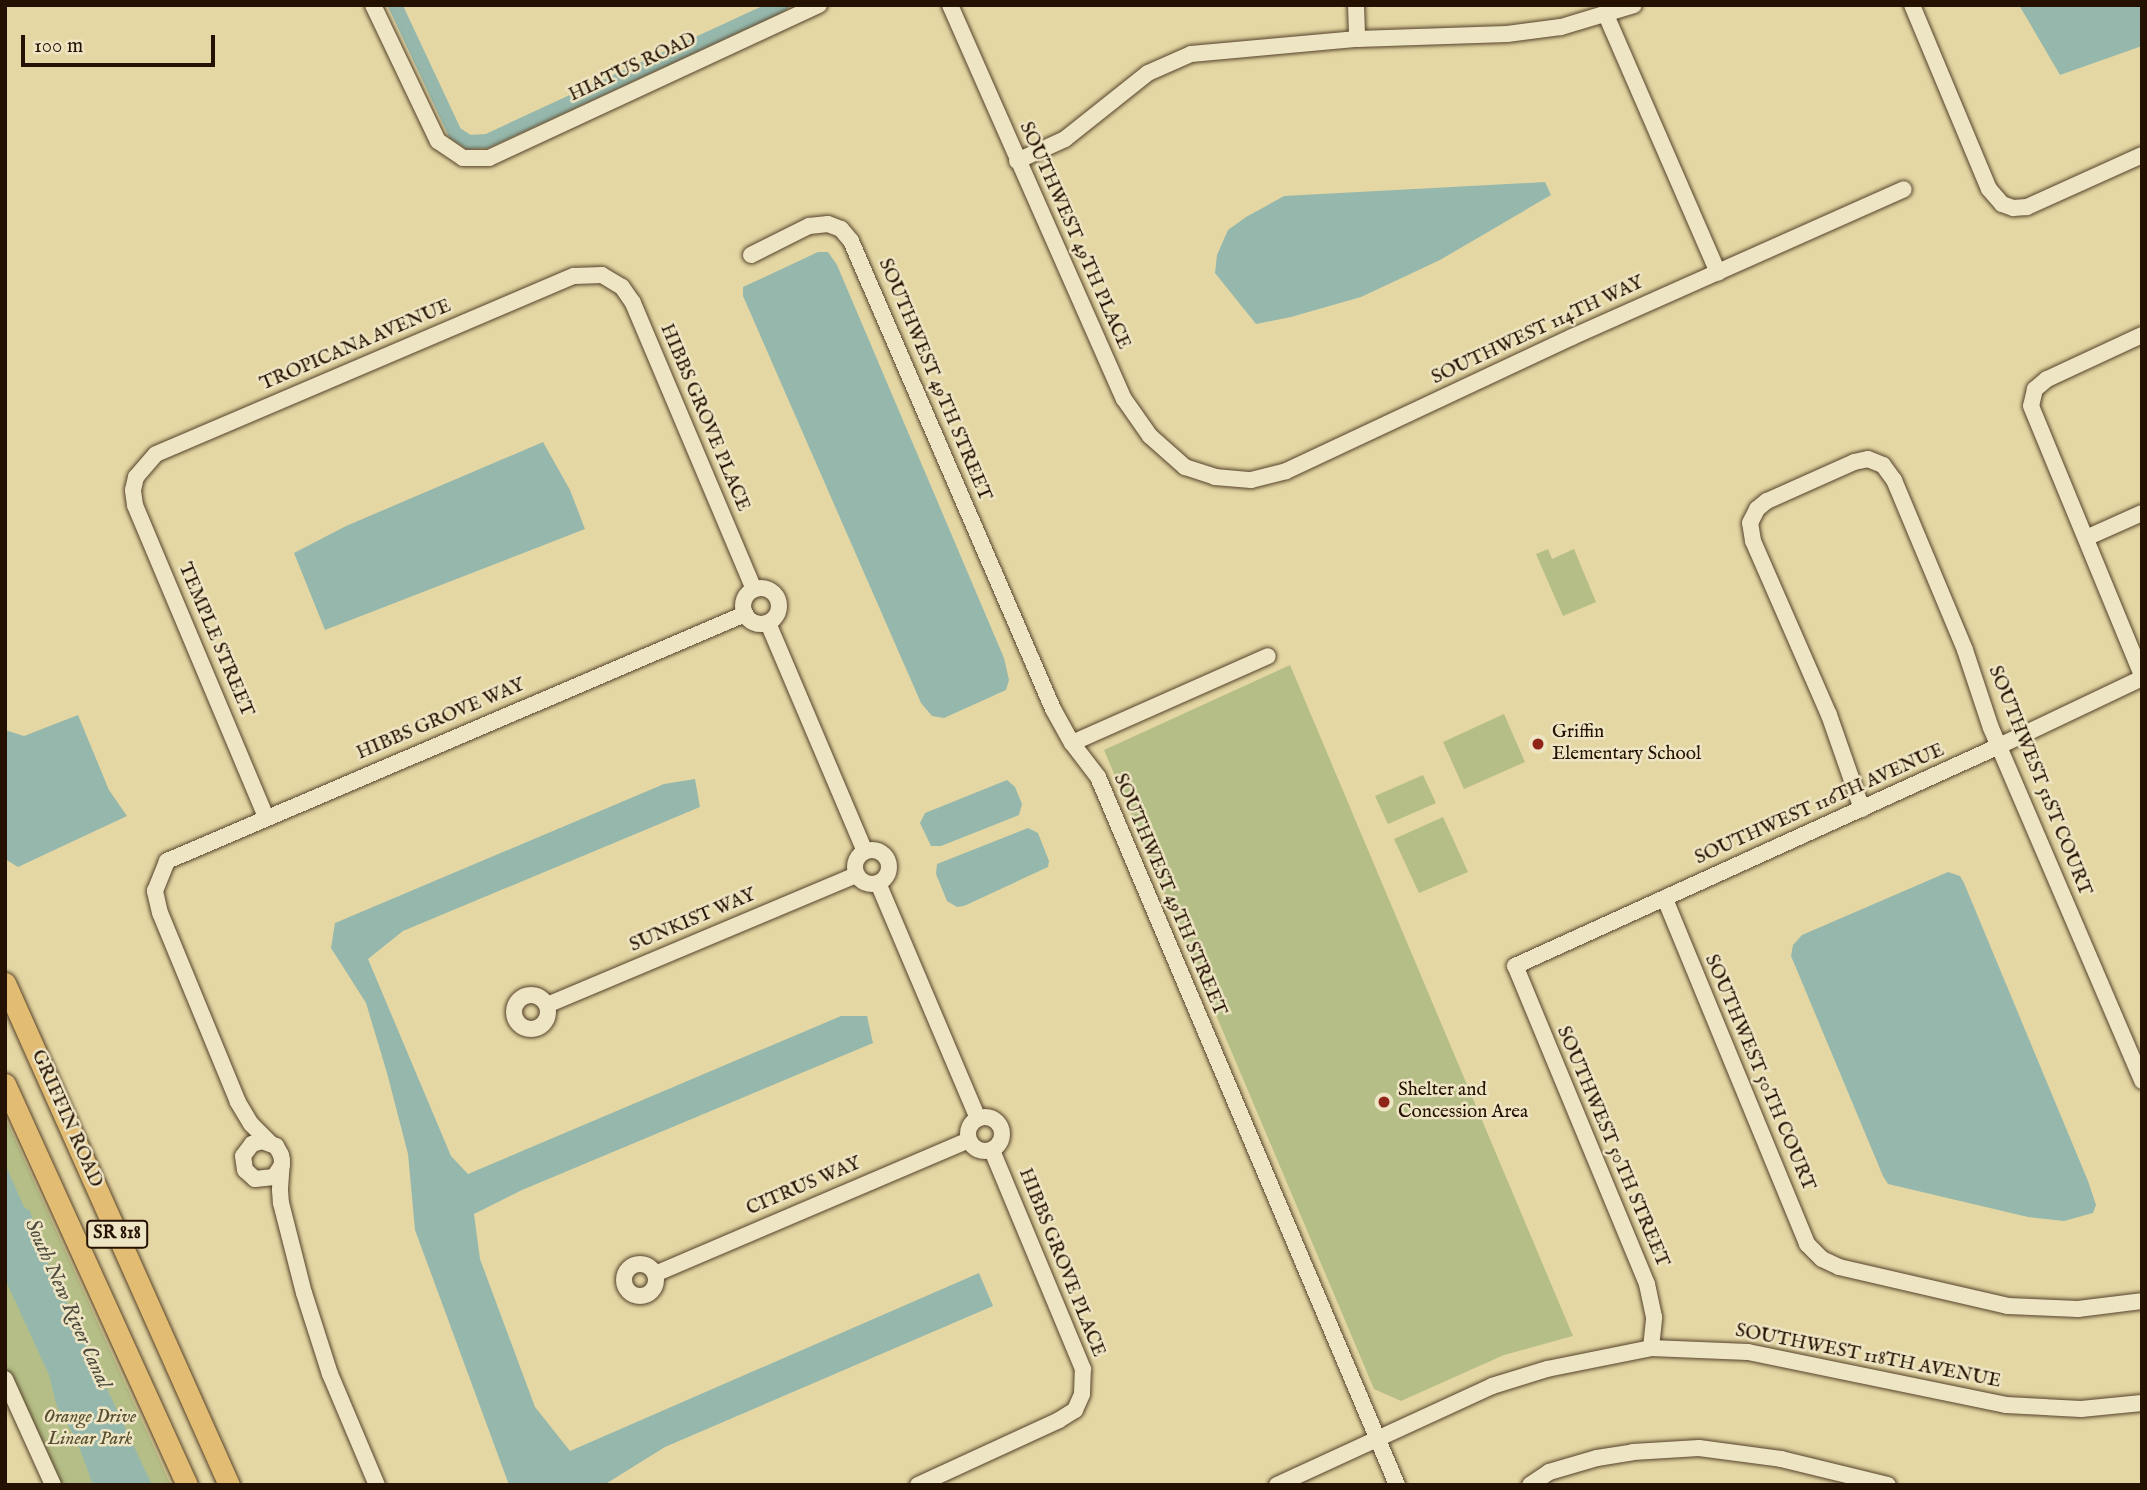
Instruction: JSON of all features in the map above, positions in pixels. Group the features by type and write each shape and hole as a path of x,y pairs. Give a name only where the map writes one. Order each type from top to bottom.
{"main road":[{"name":"GRIFFIN ROAD","path":"5,983 229,1485"},
{"name":"GRIFFIN ROAD","path":"5,1084 187,1485"}],"street":[{"name":"HIATUS ROAD","path":"373,5 438,141 463,158 489,158 819,5"},
{"name":"SOUTHWEST 49TH PLACE","path":"950,5 1124,398 1150,436 1185,467"},
{"path":"1356,5 1357,39"},
{"path":"1017,161 1065,139 1148,73 1191,54 1357,39 1507,33 1561,27 1634,5"},
{"path":"1912,5 1989,189 1997,200 2008,206 2027,207 2142,155"},
{"path":"1606,15 1718,273"},
{"name":"SOUTHWEST 114TH WAY","path":"1185,467 1215,477 1251,480 1286,471 1572,337 1904,189"},
{"name":"SOUTHWEST 49TH STREET","path":"751,255 809,226 828,224 841,229 851,241 1053,709 1072,743 1098,777 1397,1485"},
{"name":"TROPICANA AVENUE","path":"136,477 156,454 575,276 588,273 602,275"},
{"name":"HIBBS GROVE PLACE","path":"602,275 622,287 633,303 754,589"},
{"path":"2142,335 2047,379 2031,397 2036,424 2142,676"},
{"name":"SOUTHWEST 51ST COURT","path":"1862,809 1829,715 1753,541 1751,518 1761,505 1776,497 1854,462 1868,459 1877,461 1889,472 1899,492 1965,650 1982,705 2142,1081"},
{"name":"TEMPLE STREET","path":"136,477 133,490 135,505 266,817"},
{"path":"2085,538 2142,513"},
{"path":"754,589 767,589 779,602 778,614 768,623 754,623 745,614 745,597 754,589"},
{"name":"HIBBS GROVE WAY","path":"238,1102 160,913 155,891 167,861 745,614"},
{"path":"768,623 865,851"},
{"path":"1072,743 1268,656"},
{"name":"SOUTHWEST 116TH AVENUE","path":"1515,967 1999,746 2142,676"},
{"path":"875,850 888,860 887,876 878,883 863,883 856,875 854,864 865,851 875,850"},
{"name":"SUNKIST WAY","path":"547,1005 856,875"},
{"path":"878,883 978,1119"},
{"name":"SOUTHWEST 50TH COURT","path":"1665,899 1807,1244 1822,1259 1839,1267 2008,1306 2078,1309 2142,1301"},
{"name":"SOUTHWEST 50TH STREET","path":"1515,967 1647,1284 1654,1317 1651,1348"},
{"path":"238,1102 251,1124 279,1151 282,1165 280,1196 319,1344 377,1485"},
{"path":"238,1102 244,1131 243,1166 270,1196 289,1235"},
{"path":"978,1119 991,1119 1000,1126 1002,1137 992,1150 981,1151 969,1140 969,1129 978,1119"},
{"name":"CITRUS WAY","path":"655,1273 969,1140"},
{"path":"243,1156 257,1142 271,1144"},
{"name":"HIBBS GROVE PLACE","path":"918,1485 1059,1420 1074,1409 1082,1394 1083,1369 992,1150"},
{"path":"251,1177 270,1179 282,1165"},
{"name":"SOUTHWEST 118TH AVENUE","path":"1277,1485 1520,1376 1616,1352 1651,1348 1748,1352 1953,1397 2006,1405 2081,1409 2142,1403"},
{"path":"5,1379 52,1485"},
{"path":"1530,1485 1549,1472 1597,1458 1633,1451 1699,1448 1781,1459 1888,1485"}],"green space":[{"path":"1548,549 1552,559 1574,549 1596,602 1563,616 1536,554"},
{"path":"1290,665 1573,1336 1504,1355 1401,1401 1374,1389 1104,750"},
{"path":"1504,714 1525,762 1464,789 1443,742"},
{"path":"1423,775 1436,803 1388,824 1375,796"},
{"path":"1443,817 1468,872 1419,893 1394,839"},
{"name":"Orange Drive Linear Park","path":"5,1117 171,1485 59,1485 5,1365"}],"water":[{"path":"2019,5 2142,5 2142,46 2060,75"},
{"path":"1545,182 1551,195 1440,260 1361,297 1291,317 1256,324 1215,273 1217,255 1228,230 1284,196"},
{"path":"818,252 828,252 837,265 1004,658 1009,680 1006,690 944,718 932,716 921,703 743,296 743,287"},
{"path":"543,442 570,490 585,529 325,630 294,553 346,526"},
{"path":"78,715 109,790 127,816 18,867 5,859 5,730 24,736"},
{"path":"695,779 700,807 403,931 368,959 451,1156 468,1174 841,1016 867,1016 873,1043 522,1190 474,1214 480,1259 535,1407 570,1451 979,1273 993,1306 665,1447 604,1485 509,1485 415,1230 408,1154 387,1073 366,1003 331,948 335,923 664,784"},
{"path":"1007,780 1015,787 1022,804 1019,815 941,846 931,846 920,823 925,813"},
{"path":"1028,828 1038,833 1049,861 1048,867 964,906 957,907 947,901 936,874 937,864"},
{"path":"1948,872 1960,876 1964,883 2088,1181 2096,1205 2093,1213 2064,1221 2028,1217 1888,1184 1883,1176 1791,956 1793,945 1802,935"},
{"name":"South New River Canal","path":"5,1164 24,1207 30,1211 43,1252 152,1485 93,1485 76,1439 57,1407 49,1375 5,1279"}],"waterway":[{"path":"395,5 455,133 469,142 487,141 782,5"}],"place":[{"name":"Griffin Elementary School","path":"1538,744"},
{"name":"Shelter and Concession Area","path":"1384,1102"}]}
